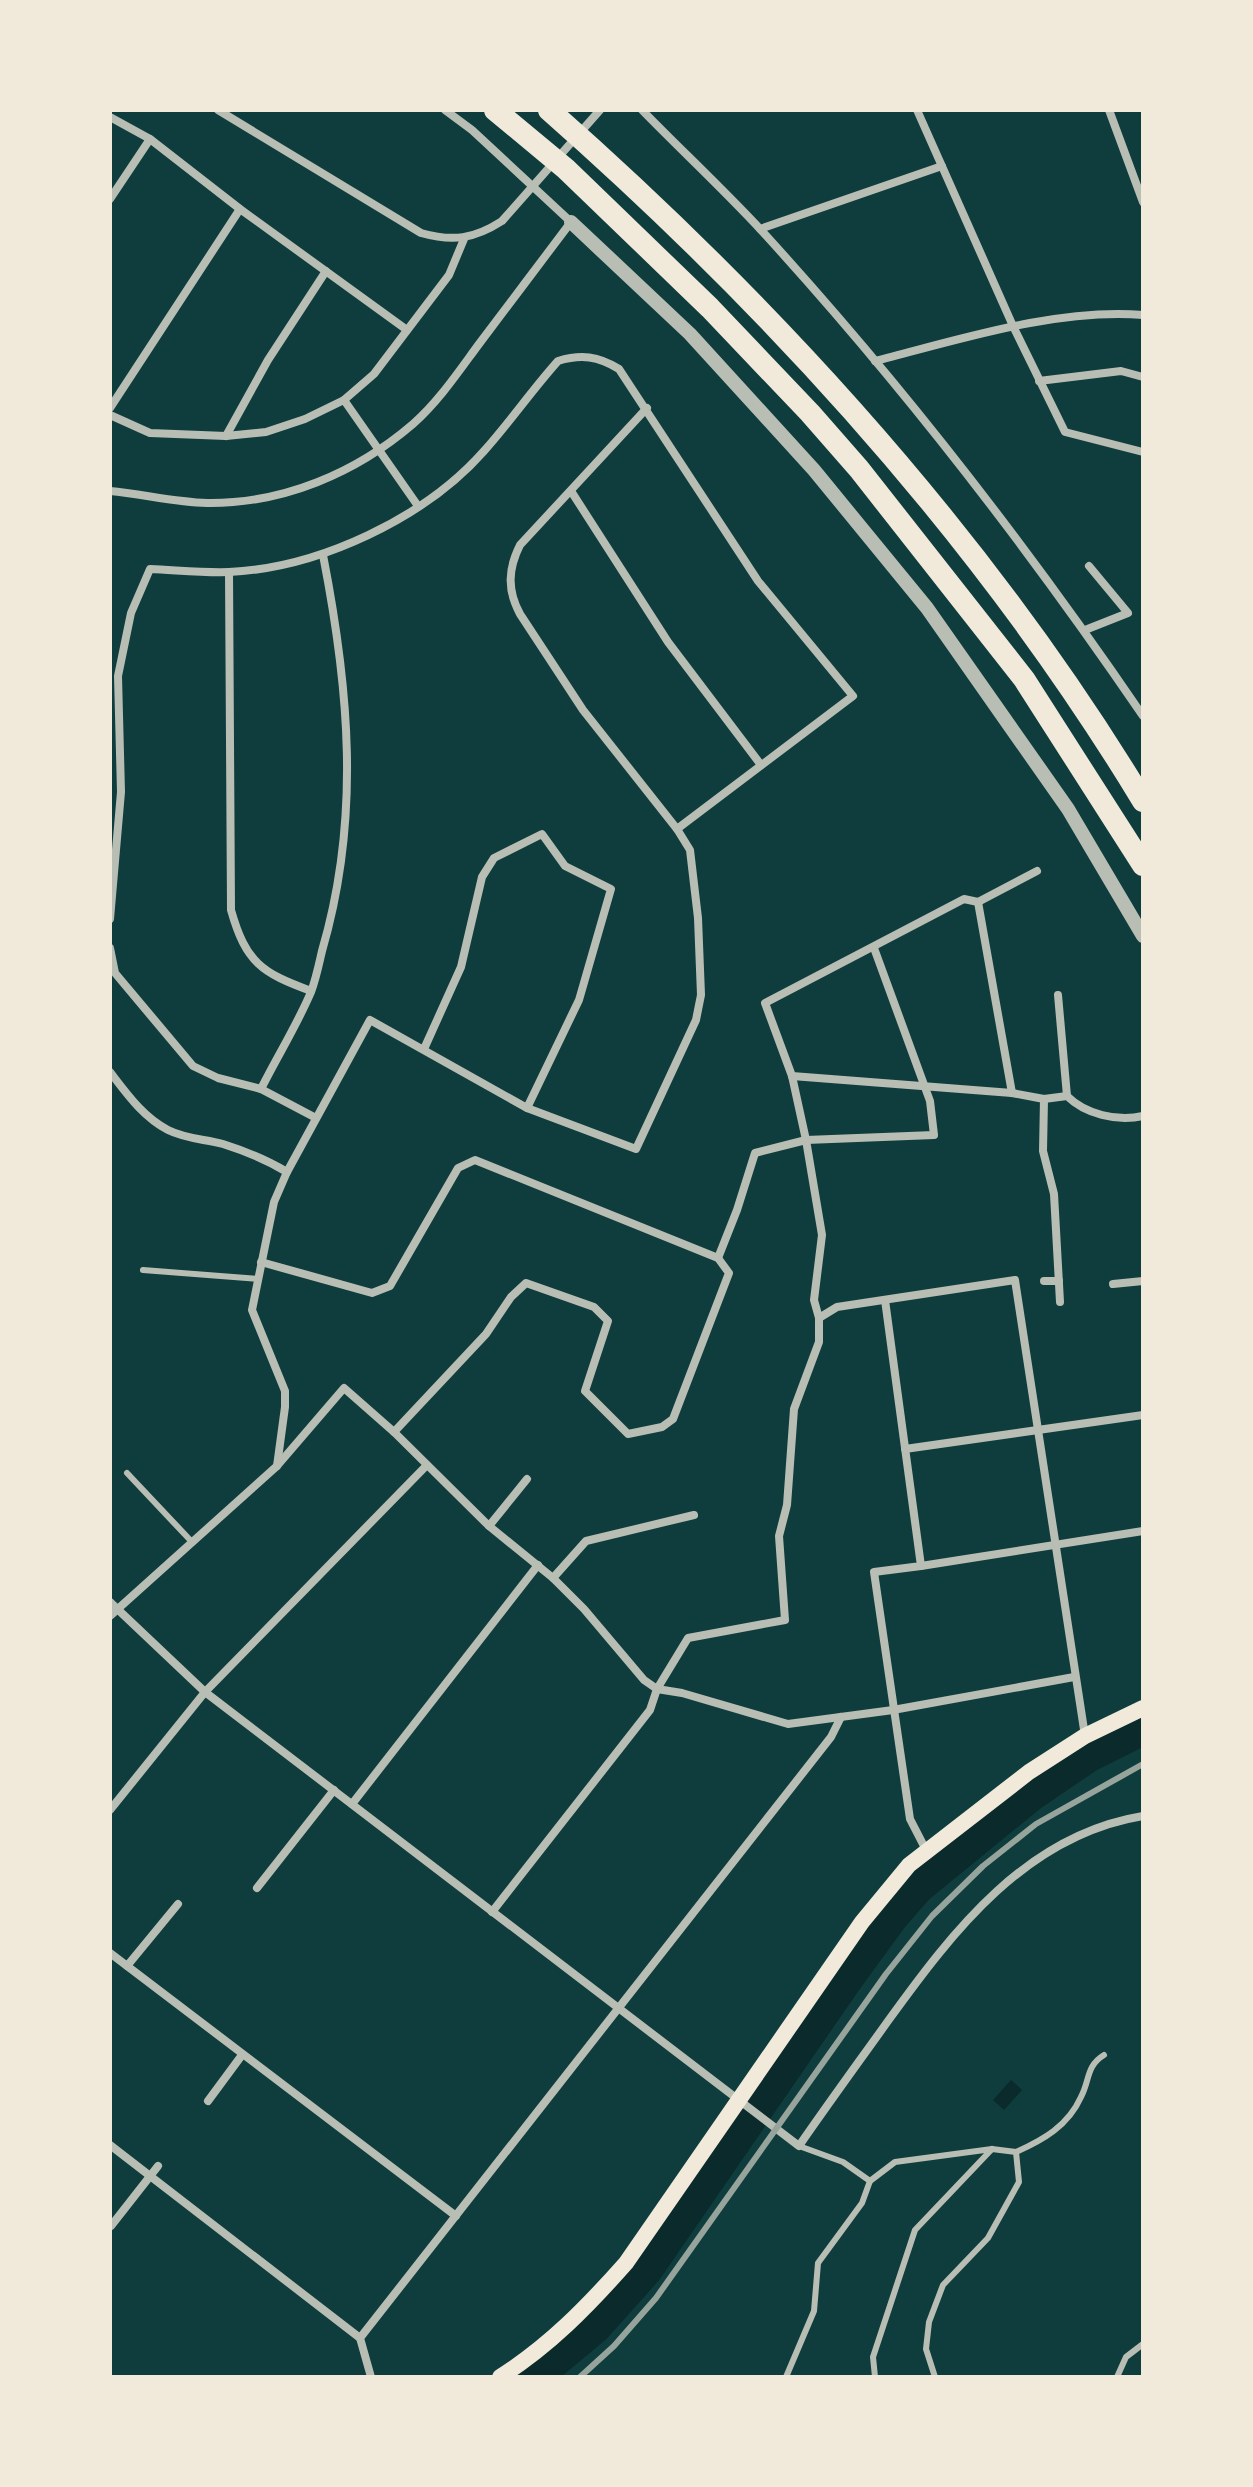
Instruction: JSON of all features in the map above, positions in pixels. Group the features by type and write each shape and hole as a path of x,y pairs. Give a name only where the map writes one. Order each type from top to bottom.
{"highway":[{"path":"495,110 566,169 710,308 859,469 1024,679 1143,865"},
{"path":"549,110 706,254 783,334 901,466 1013,609 1143,801"}],"main road":[{"path":"500,2377 534,2355 582,2313 617,2273 743,2105 862,1922 909,1865 1029,1772 1085,1736 1143,1708"}],"street":[{"path":"218,110 421,233 445,239 464,239 483,233 513,210 600,110"},
{"path":"445,110 472,130 690,334 814,470 927,608 1068,809 1143,936"},
{"path":"642,110 760,229 875,361 969,477 1085,630 1143,716"},
{"path":"917,110 1013,326 1065,432 1143,452"},
{"path":"1109,110 1143,202"},
{"path":"110,117 150,139 240,209 407,330"},
{"path":"110,199 150,139"},
{"path":"760,229 942,166"},
{"path":"110,408 240,209"},
{"path":"110,491 206,503 250,500 291,491 334,476 380,449 414,423 443,393 571,222"},
{"path":"110,415 150,433 226,436 266,432 305,419 344,400 374,374 449,275 464,239"},
{"path":"226,436 268,360 326,271"},
{"path":"875,361 1013,326 1117,313 1143,315"},
{"path":"110,919 121,792 118,676 131,613 150,569 229,572 279,565 323,555 383,529 453,481 483,453 558,361 583,356 602,359 619,369 758,581 853,696 677,829"},
{"path":"1039,381 1121,371 1143,377"},
{"path":"344,400 418,506"},
{"path":"277,1466 286,1399 252,1310 261,1262 274,1202 287,1172 370,1020 527,1108 636,1149 696,1020 701,995 698,918 690,850 677,829 583,710 512,599 511,564 520,545 647,408"},
{"path":"571,491 668,642 761,765"},
{"path":"261,1089 311,991 336,903 347,793 346,723 338,634 323,555"},
{"path":"1085,630 1128,613 1089,566"},
{"path":"229,572 231,910 238,936 254,961 274,977 311,991"},
{"path":"424,1049 461,967 482,877 494,858 542,834 565,866 611,889 579,1000 527,1108"},
{"path":"492,1912 650,1710 657,1689 688,1638 785,1620 779,1536 787,1505 794,1409 819,1342 819,1318 814,1300 822,1235 792,1076 765,1003 964,899 978,902 1037,871"},
{"path":"978,902 1012,1093"},
{"path":"110,948 115,973 193,1066 218,1078 261,1089 316,1118"},
{"path":"718,1258 755,1153 806,1140 934,1135 925,1087 874,948"},
{"path":"1058,995 1067,1096 1080,1108 1118,1117 1143,1116"},
{"path":"110,1072 138,1108 161,1126 187,1138 221,1144 257,1157 287,1172"},
{"path":"792,1076 1012,1093 1044,1099 1067,1096"},
{"path":"1044,1099 1043,1151 1054,1194 1060,1302"},
{"path":"261,1262 372,1293 390,1286 458,1168 475,1160 718,1258 729,1273 673,1419 662,1427 628,1434 585,1391 608,1321 594,1307 526,1283 511,1297 486,1334 394,1432"},
{"path":"819,1318 837,1307 1015,1280 1085,1736"},
{"path":"1044,1281 1059,1281"},
{"path":"1113,1284 1143,1281"},
{"path":"885,1300 921,1566"},
{"path":"114,1613 277,1466 344,1388 394,1432 489,1526 553,1578 584,1609 644,1680 657,1689 682,1693 788,1724 893,1710 1074,1677"},
{"path":"905,1449 1143,1415"},
{"path":"110,1810 205,1692 427,1465"},
{"path":"489,1526 527,1479"},
{"path":"553,1578 586,1541 694,1515"},
{"path":"926,1850 910,1819 874,1572 1143,1531"},
{"path":"352,1804 538,1565"},
{"path":"110,1602 114,1613 205,1692 799,2146 938,1952 992,1895 1045,1853 1113,1822 1143,1816"},
{"path":"360,2338 831,1737 841,1717"},
{"path":"257,1888 334,1790"},
{"path":"127,1966 178,1904"},
{"path":"110,1953 456,2216"},
{"path":"208,2101 242,2055"},
{"path":"110,2145 360,2338 371,2377"},
{"path":"111,2226 158,2166"}],"lane":[{"path":"143,1270 258,1279"},
{"path":"127,1473 192,1542"},
{"path":"786,2377 814,2311 818,2263 862,2203 870,2181 895,2162 992,2149 1016,2152 1044,2139 1066,2121 1082,2097 1093,2061 1104,2055"},
{"path":"799,2146 843,2162 870,2181"},
{"path":"875,2377 873,2357 915,2230 992,2149"},
{"path":"935,2377 926,2349 929,2322 943,2285 988,2238 1019,2182 1016,2152"},
{"path":"1117,2377 1126,2357 1143,2344"}],"water":[{"path":"1011,2080 1022,2090 1004,2110 993,2100"}],"waterway":[{"path":"533,2377 594,2326 645,2269 842,1983 917,1886 1031,1793 1087,1755 1143,1727"}],"railway":[{"path":"580,2377 614,2346 656,2298 886,1974 932,1916 983,1866 1036,1824 1143,1764"}]}
